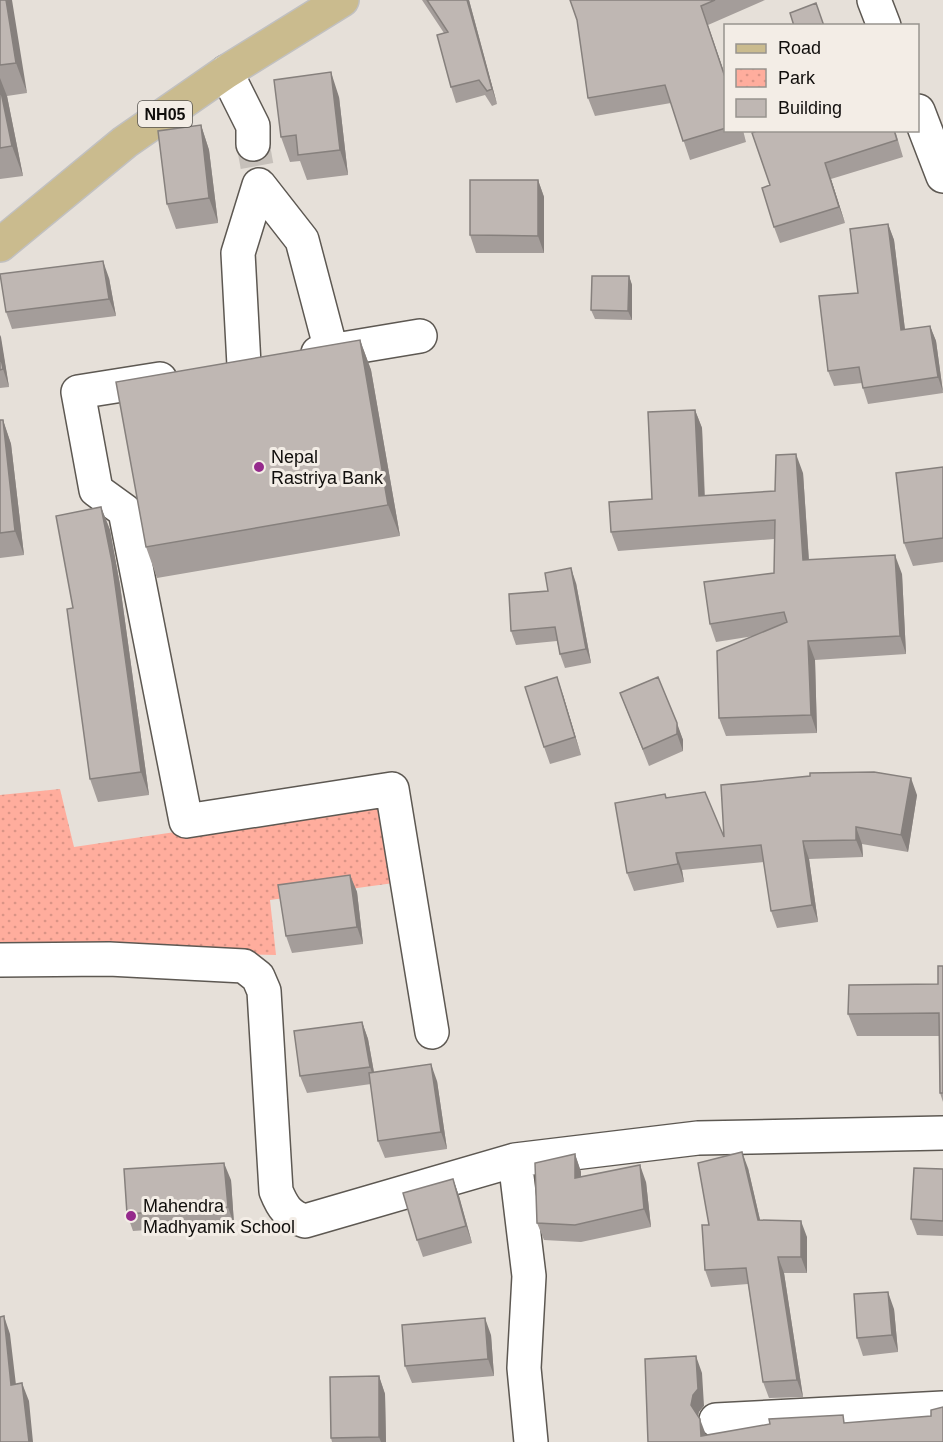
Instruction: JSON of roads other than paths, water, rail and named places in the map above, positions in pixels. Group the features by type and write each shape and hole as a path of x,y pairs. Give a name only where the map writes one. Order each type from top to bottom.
{"main road":[{"name":"NH05","path":"0,245 125,142 226,72 342,0"}],"street":[{"path":"874,0 883,24"},
{"path":"226,72 253,126 256,165 238,254 232,367 420,336"},
{"path":"919,114 943,176"},
{"path":"256,165 302,240 331,350"},
{"path":"184,375 78,392 96,490 125,511 186,821 392,789 432,1032"},
{"path":"0,960 109,959 244,966 258,976 264,991 276,1191 283,1207 294,1218 305,1221 514,1160 698,1138 943,1133"},
{"path":"514,1160 529,1276 524,1368 531,1442"},
{"path":"716,1420 943,1408"}],"tunnel":[{"path":"253,144 257,166"}],"place":[{"name":"Nepal Rastriya Bank","path":"259,467"},
{"name":"Mahendra Madhyamik School","path":"131,1216"}]}
